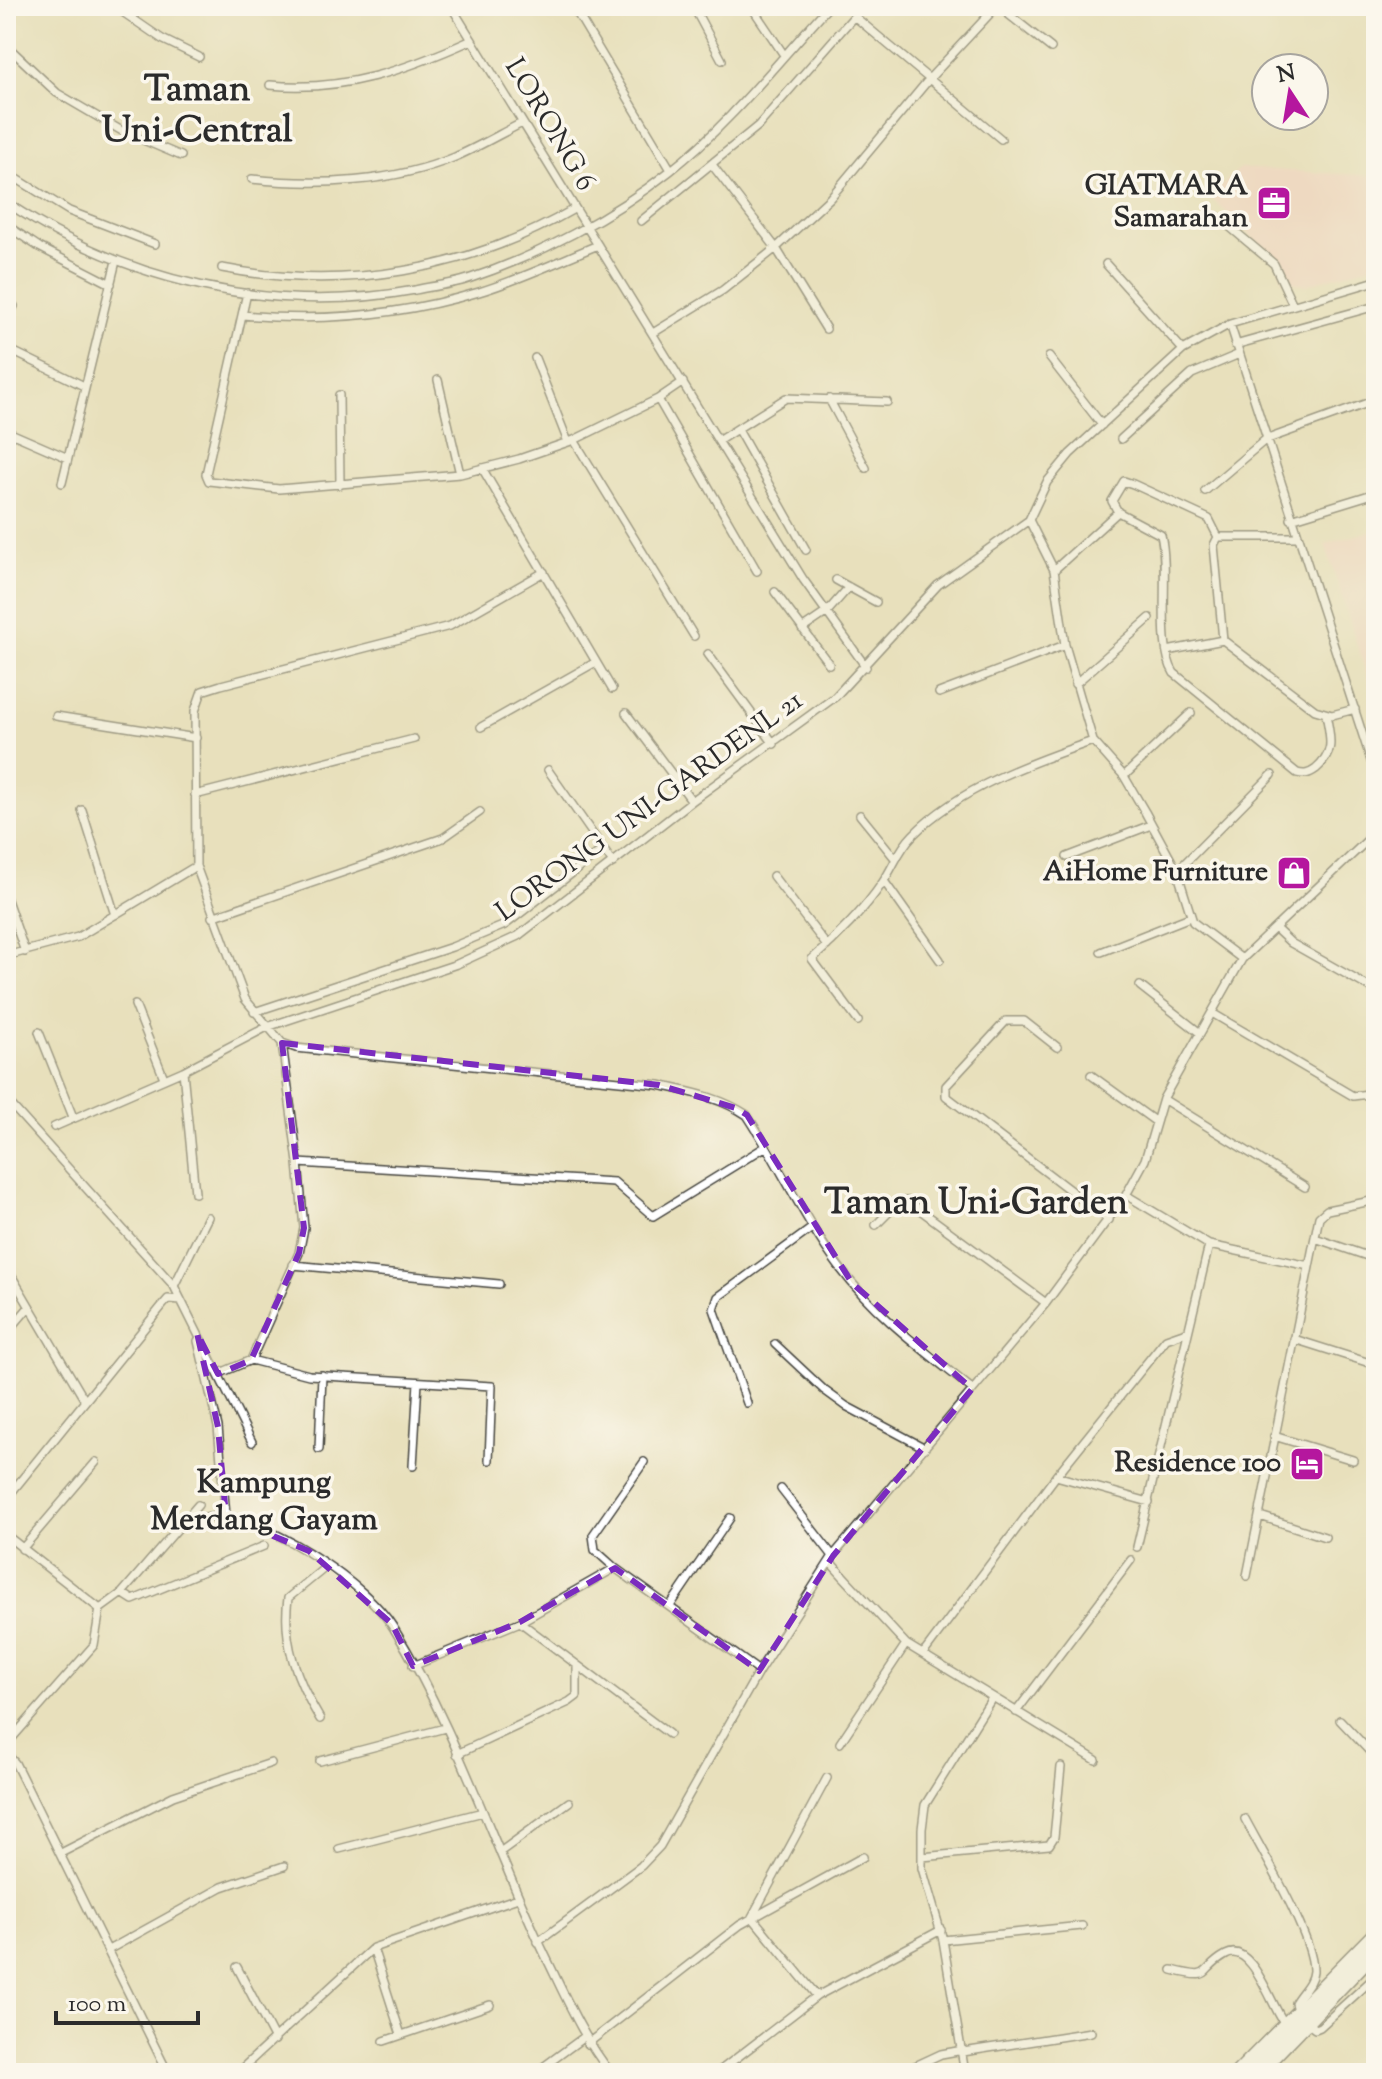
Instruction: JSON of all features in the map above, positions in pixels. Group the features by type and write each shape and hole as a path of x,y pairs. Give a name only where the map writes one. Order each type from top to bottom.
{"highway":[{"path":"1257,2073 1376,1933"},
{"path":"1238,2073 1286,2025 1302,2017 1376,1950"}],"street":[{"path":"114,6 162,39 199,57"},
{"name":"LORONG 6","path":"451,6 718,441 827,612 866,667"},
{"path":"573,6 671,170"},
{"path":"693,6 722,60"},
{"path":"751,6 784,55"},
{"path":"6,202 50,231 116,261 184,282 247,293 326,299 384,295 467,280 585,226 671,170 829,6"},
{"path":"641,221 713,166 758,126 863,6"},
{"path":"653,333 723,290 776,248 830,198 930,78 998,6 1051,48"},
{"path":"854,16 1001,139"},
{"path":"270,85 324,87 358,82 409,68 472,40"},
{"path":"6,45 57,93 122,131 181,156"},
{"path":"252,179 296,183 336,182 390,174 452,158 522,123"},
{"path":"713,166 776,248 826,329"},
{"path":"6,172 69,211 155,244"},
{"path":"222,268 260,276 317,279 392,274 485,250 539,229 574,209"},
{"path":"1218,217 1274,264 1293,305"},
{"path":"6,225 39,247 111,284"},
{"path":"243,315 319,318 396,311 479,292 598,245"},
{"path":"62,483 116,261"},
{"path":"1106,264 1183,350"},
{"path":"1242,959 1196,927 1190,917 1177,871 1124,776 1093,741 1065,645 1054,570 1029,520 1047,482 1070,454 1183,350 1230,324 1376,281"},
{"path":"247,293 206,474 209,481 279,489 460,474 571,441 658,399 683,382"},
{"path":"6,320 14,306"},
{"path":"1235,345 1376,306"},
{"path":"1230,324 1237,355 1376,776"},
{"path":"6,348 84,386"},
{"path":"1121,439 1192,374 1237,355"},
{"path":"1049,357 1102,425"},
{"path":"535,358 571,441 694,636"},
{"path":"438,380 460,474"},
{"path":"339,395 340,485"},
{"path":"718,441 786,398 887,402"},
{"path":"658,399 757,571"},
{"path":"829,399 866,468"},
{"path":"1205,491 1265,440 1376,400"},
{"path":"738,430 806,550"},
{"path":"6,431 68,458"},
{"path":"482,468 612,689"},
{"path":"1218,537 1209,519 1124,481 1112,501 1118,512 1161,535 1165,551 1167,651 1174,673 1297,773 1312,772 1329,757 1332,746 1326,714"},
{"path":"1291,519 1376,493"},
{"path":"1054,570 1118,512"},
{"name":"LORONG UNI-GARDENL 21","path":"54,1127 183,1071 267,1027 457,964 518,936 692,801 835,697 866,667 938,585 1029,520"},
{"path":"1218,537 1297,537"},
{"path":"1218,537 1214,545 1223,640 1315,710 1326,714 1355,709"},
{"path":"544,572 450,626 202,691 195,711 196,866 212,917 245,999 282,1043 296,1048 659,1085 702,1094 736,1108 747,1115 812,1228 852,1283 892,1324 972,1389"},
{"path":"836,580 876,602"},
{"path":"802,629 827,612 849,587"},
{"path":"775,592 829,664"},
{"path":"1075,684 1150,618"},
{"path":"1167,651 1223,640"},
{"path":"939,693 1065,645"},
{"path":"708,654 774,744"},
{"path":"481,727 596,662"},
{"path":"626,713 692,801"},
{"path":"1124,776 1191,713"},
{"path":"56,716 196,738"},
{"path":"195,795 414,739"},
{"path":"858,1021 812,959 884,881 894,857 914,833 957,802 1017,770 1093,741"},
{"path":"548,770 613,863"},
{"path":"1177,871 1272,775"},
{"path":"82,810 115,915"},
{"path":"212,917 443,838 480,812"},
{"path":"860,815 894,857"},
{"path":"1067,857 1151,825"},
{"path":"538,1942 641,1866 660,1846 759,1671 831,1559 1046,1303 1126,1195 1145,1160 1163,1099 1242,959 1376,832"},
{"path":"254,1012 452,947 521,915 602,850"},
{"path":"6,956 78,937 196,866"},
{"path":"773,876 827,946"},
{"path":"884,881 940,960"},
{"path":"6,897 25,952"},
{"path":"1101,952 1190,917"},
{"path":"1276,929 1291,943 1376,991"},
{"path":"452,947 457,964"},
{"path":"1140,986 1200,1033"},
{"path":"135,1005 164,1078"},
{"path":"1212,1013 1353,1096 1376,1093"},
{"path":"1057,1047 1024,1021 1006,1021 946,1086 946,1096 1109,1220"},
{"path":"39,1032 73,1117"},
{"path":"251,1360 293,1265 304,1228 282,1043"},
{"path":"183,1071 195,1193"},
{"path":"1091,1075 1156,1122"},
{"path":"6,1099 174,1286 252,1442"},
{"path":"1163,1099 1305,1187"},
{"path":"298,1163 614,1182 653,1216 765,1147"},
{"path":"1126,1195 1209,1245 1309,1266"},
{"path":"1247,1576 1319,1217 1327,1210 1376,1200"},
{"path":"876,1225 899,1202 908,1201 1046,1303"},
{"path":"174,1286 208,1217"},
{"path":"747,1403 714,1309 718,1297 812,1228"},
{"path":"1315,1238 1376,1259"},
{"path":"1137,1547 1209,1245"},
{"path":"293,1265 499,1284"},
{"path":"11,1275 84,1399"},
{"path":"6,1499 168,1299 181,1300"},
{"path":"6,1334 29,1307"},
{"path":"923,1654 1056,1476 1166,1339 1186,1332"},
{"path":"197,1333 202,1370 218,1427 226,1516"},
{"path":"1294,1339 1376,1365"},
{"path":"775,1344 835,1398 925,1448"},
{"path":"218,1374 251,1360 322,1375 492,1386 489,1460"},
{"path":"319,1449 322,1375"},
{"path":"413,1466 418,1382"},
{"path":"1274,1436 1353,1460"},
{"path":"22,1549 96,1462"},
{"path":"644,1462 593,1535 595,1550 615,1568 759,1671"},
{"path":"1056,1476 1149,1502"},
{"path":"781,1489 831,1559 906,1644 1096,1760"},
{"path":"6,1745 94,1645 100,1609 122,1593 198,1505"},
{"path":"181,1523 226,1516 269,1530 309,1551 392,1624 457,1754 538,1942 586,2040 611,2073"},
{"path":"1260,1516 1325,1537"},
{"path":"670,1606 730,1518"},
{"path":"6,1535 100,1609"},
{"path":"122,1593 133,1600 264,1546"},
{"path":"1016,1712 1131,1560"},
{"path":"320,1719 291,1658 286,1612 288,1598 327,1566"},
{"path":"413,1666 520,1622 615,1568"},
{"path":"520,1622 669,1734"},
{"path":"840,1743 906,1644"},
{"path":"457,1754 569,1702 577,1696 577,1665"},
{"path":"965,2073 943,1940 922,1857 925,1805 992,1698"},
{"path":"1340,1720 1376,1758"},
{"path":"320,1761 445,1728"},
{"path":"6,1753 15,1763 110,1949 168,2073"},
{"path":"61,1853 173,1796 271,1763"},
{"path":"922,1857 1049,1845 1054,1837 1061,1767"},
{"path":"752,1917 827,1778"},
{"path":"500,1852 569,1802"},
{"path":"339,1849 483,1812"},
{"path":"1245,1819 1290,1907 1313,1968 1309,1984 1295,2003 1302,2017 1311,2027 1320,2027 1376,1976"},
{"path":"535,2073 586,2040 752,1917 863,1857"},
{"path":"110,1949 222,1887 284,1866"},
{"path":"237,2073 373,1948 518,1898"},
{"path":"752,1917 817,1996"},
{"path":"943,1940 1082,1926"},
{"path":"717,2073 817,1996 941,1930"},
{"path":"373,1948 401,2035"},
{"path":"1172,1970 1194,1976 1208,1973 1226,1954 1235,1953 1246,1959 1261,1977 1273,2007 1286,2025"},
{"path":"237,1967 275,2040"},
{"path":"384,2041 490,2005"},
{"path":"900,2073 941,2054 1091,2032"}],"highlighted area":[{"path":"282,1043 659,1085 736,1108 747,1115 852,1283 972,1389 833,1556 759,1671 615,1568 520,1622 413,1666 392,1624 309,1551 226,1516 218,1427 197,1333 218,1374 251,1360 299,1253 304,1228"}],"shaded area":[{"path":"1240,168 1376,176 1376,264 1306,285 1282,280 1278,262 1210,197"},
{"path":"1376,530 1376,704 1325,544"}],"place":[{"name":"GIATMARA Samarahan","path":"1274,203"},
{"name":"AiHome Furniture","path":"1294,873"},
{"name":"Residence 100","path":"1307,1464"}],"district":[{"name":"Taman Uni-Central","path":"197,112"},
{"name":"Taman Uni-Garden","path":"976,1204"},
{"name":"Kampung Merdang Gayam","path":"264,1502"}]}
